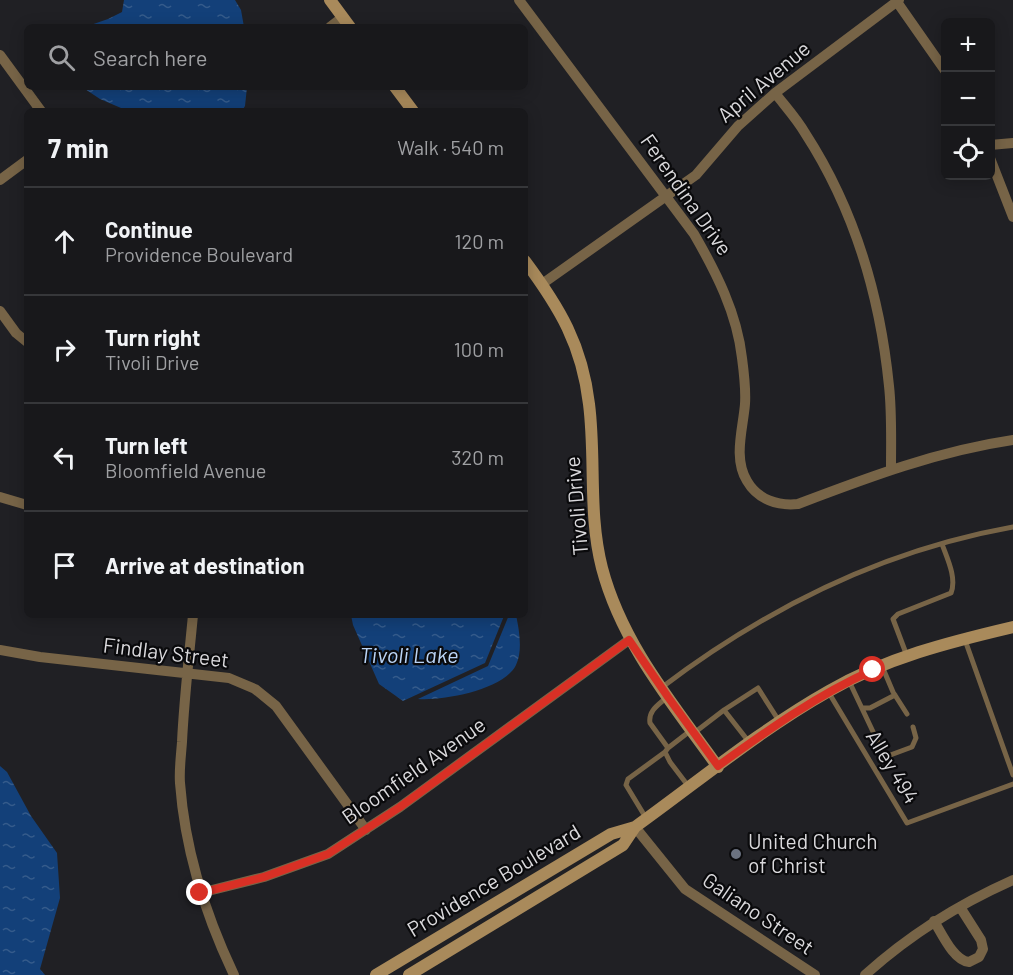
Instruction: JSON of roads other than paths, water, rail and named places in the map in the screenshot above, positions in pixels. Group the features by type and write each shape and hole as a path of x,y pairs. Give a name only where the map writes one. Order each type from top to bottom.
{"main road":[{"path":"330,0 347,22"},
{"path":"397,90 411,108"},
{"name":"Tivoli Drive","path":"528,265 566,322 581,363 590,405 594,526 602,567 615,607 629,640 718,766"},
{"name":"Providence Boulevard","path":"376,975 611,834 635,827 750,743 829,691 907,656 965,638 1013,627"},
{"name":"Providence Boulevard","path":"409,975 623,845 635,827"}],"street":[{"name":"Ferendina Drive","path":"519,0 667,196 694,234 717,273 735,321 742,356 745,402 740,453 741,468 747,482 758,494 769,501 784,505 798,504 891,468 987,444 1013,440"},
{"name":"April Avenue","path":"542,284 696,175 738,126 775,93 898,1"},
{"path":"898,1 941,66"},
{"path":"0,56 24,88"},
{"path":"25,90 39,108"},
{"path":"775,93 804,131 824,164 851,221 868,268 880,317 890,388 891,468"},
{"path":"995,145 1013,143"},
{"path":"0,180 24,162"},
{"path":"995,171 1013,217"},
{"path":"0,310 16,333 24,340"},
{"path":"0,497 24,504"},
{"path":"193,618 183,712 180,781 187,841 200,893 234,975"},
{"name":"Bloomfield Avenue","path":"200,893 264,877 328,854 400,807 629,640"},
{"name":"Findlay Street","path":"0,650 40,657 229,678 255,689 276,706 366,830"},
{"name":"Galiano Street","path":"635,827 685,889 814,975"},
{"path":"864,975 934,921 1013,880"},
{"path":"934,921 962,960 969,962 979,957 983,949 981,940 960,907"}],"lane":[{"path":"689,788 670,762 667,750 649,718 664,692 723,643 809,594 860,572 942,544 1013,527"},
{"path":"907,656 893,618 905,610 951,592 953,587 951,573 942,544"},
{"path":"965,638 1013,776"},
{"path":"882,666 906,714"},
{"path":"849,681 881,751 887,756 912,747 916,738 913,727"},
{"path":"646,819 626,785 628,779 667,750 758,688 780,722"},
{"name":"Alley 494","path":"829,691 907,824 1013,784"},
{"path":"863,708 870,708 895,695"},
{"path":"724,710 750,743"},
{"path":"868,758 881,751"}],"water":[{"path":"124,0 235,0 241,10 243,24 94,24 122,12"},
{"path":"86,90 247,90 244,108 121,108"},
{"name":"Tivoli Lake","path":"352,618 503,618 485,663 403,701 379,684"},
{"path":"508,618 516,618 520,647 516,665 509,674 499,681 472,692 442,698 418,699 488,666"},
{"path":"0,766 7,772 31,816 57,853 60,898 40,969 45,975 0,975"}],"place":[{"name":"United Church of Christ","path":"736,854"}]}
